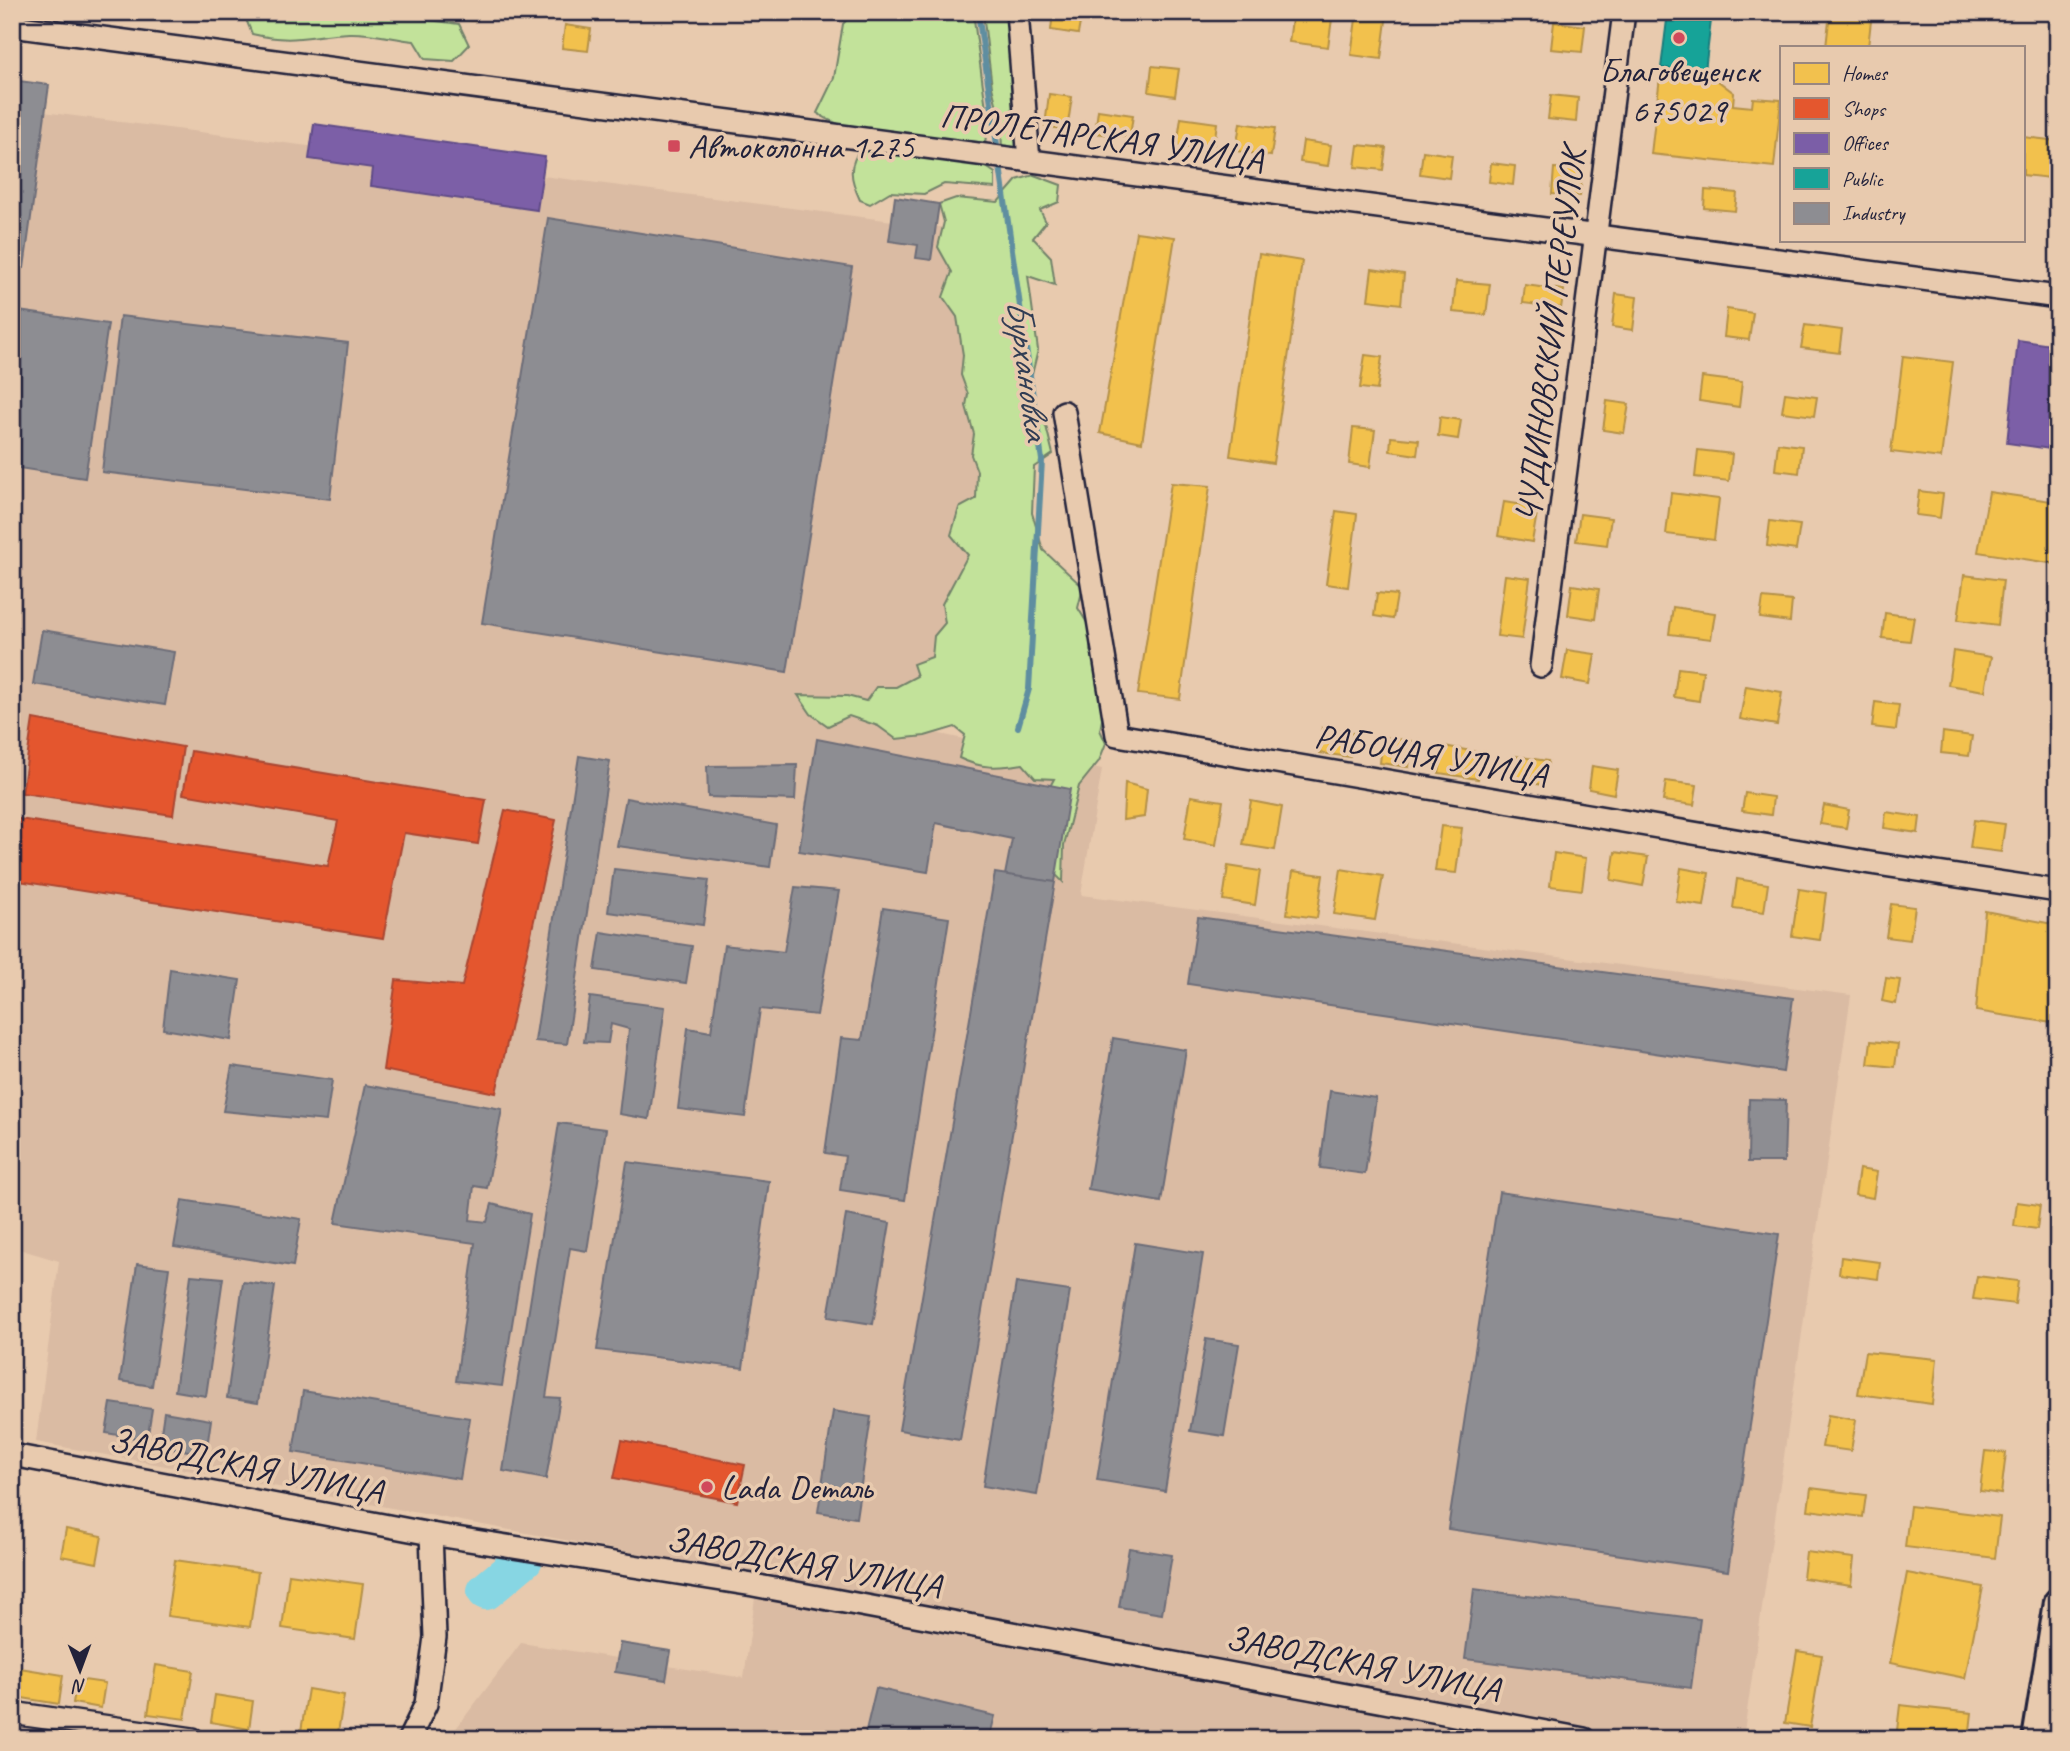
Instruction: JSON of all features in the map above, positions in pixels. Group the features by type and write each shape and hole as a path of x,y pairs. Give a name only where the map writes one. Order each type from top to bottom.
{"main road":[{"path":"2036,1739 2058,1601"}],"street":[{"path":"1017,12 1029,161"},
{"name":"ЧУДИНОВСКИЙ ПЕРЕУЛОК","path":"1541,666 1624,12"},
{"name":"ПРОЛЕТАРСКАЯ УЛИЦА","path":"12,26 2058,297"},
{"name":"РАБОЧАЯ УЛИЦА","path":"1064,412 1117,735 1870,863 2058,891"},
{"name":"ЗАВОДСКАЯ УЛИЦА","path":"12,1455 431,1534 753,1585 1584,1739"},
{"path":"410,1739 426,1703 435,1637 431,1534"},
{"path":"12,1713 192,1739"}],"shaded area":[{"path":"12,108 963,230 1009,481 931,732 1102,769 1081,895 1851,995 1743,1739 448,1739 521,1643 744,1678 758,1576 36,1442 59,1261 12,1247"}],"green space":[{"path":"243,12 368,12 459,24 469,45 454,61 425,59 414,41 373,35 349,33 291,39 267,37 252,34"},
{"path":"853,12 973,12 988,123 985,143 877,134 835,123 817,113 834,78 843,24"},
{"path":"983,12 1011,12 1020,154 1002,151 1001,123 992,87"},
{"path":"863,145 982,164 995,173 995,188 944,184 924,194 890,192 870,204 860,200 852,178 854,159"},
{"path":"1034,175 1061,185 1059,202 1040,210 1046,222 1033,238 1051,257 1055,285 1028,276 1038,350 1027,395 1046,426 1053,454 1034,467 1032,513 1043,550 1083,587 1078,608 1092,631 1090,651 1101,668 1104,710 1100,730 1106,743 1099,761 1079,786 1064,845 1063,882 1037,856 1041,803 1054,779 1035,778 1023,764 990,767 959,758 965,735 955,727 925,736 896,739 878,726 849,716 828,726 811,714 798,695 847,696 866,701 876,687 896,687 917,676 913,664 932,657 934,636 945,623 942,604 968,555 951,535 959,508 976,499 977,471 971,455 974,434 966,406 968,394 961,375 963,355 957,317 943,297 952,272 938,247 944,222 939,204 956,198 998,202 1017,180"}],"building: Homes":[{"path":"409,12 476,12 475,21"},
{"path":"1053,12 1082,12 1078,34 1051,30"},
{"path":"1293,12 1333,12 1328,47 1289,42"},
{"path":"1357,12 1387,13 1381,59 1351,55"},
{"path":"1830,12 1872,12 1868,46 1826,46"},
{"path":"1554,22 1585,26 1582,52 1551,49"},
{"path":"565,25 591,29 588,51 562,48"},
{"path":"1152,66 1179,69 1175,96 1149,92"},
{"path":"1661,68 1705,71 1734,93 1733,105 1752,107 1753,98 1780,100 1774,167 1651,154"},
{"path":"1049,94 1072,97 1067,130 1045,126"},
{"path":"1551,95 1578,98 1576,122 1548,119"},
{"path":"1098,110 1133,115 1130,137 1095,133"},
{"path":"1181,118 1217,123 1213,152 1177,146"},
{"path":"1240,123 1275,128 1271,156 1236,151"},
{"path":"2024,137 2058,141 2058,179 2024,175"},
{"path":"1303,141 1331,145 1328,166 1300,162"},
{"path":"1358,145 1386,148 1383,170 1355,167"},
{"path":"1423,151 1452,155 1449,178 1420,174"},
{"path":"1491,163 1515,166 1513,185 1489,182"},
{"path":"1554,168 1582,170 1580,196 1552,194"},
{"path":"1705,190 1737,193 1735,211 1704,208"},
{"path":"1136,232 1175,237 1142,442 1100,433"},
{"path":"1259,254 1302,261 1273,463 1230,456"},
{"path":"1372,269 1404,274 1401,304 1368,300"},
{"path":"1456,281 1490,284 1486,315 1453,312"},
{"path":"1525,285 1564,290 1561,308 1523,303"},
{"path":"1616,294 1637,297 1633,330 1612,327"},
{"path":"1727,309 1753,313 1749,340 1724,337"},
{"path":"1805,325 1842,330 1839,353 1801,348"},
{"path":"1365,355 1382,357 1377,390 1360,388"},
{"path":"1903,356 1953,362 1941,458 1891,452"},
{"path":"1702,377 1742,382 1739,407 1699,401"},
{"path":"1785,393 1817,397 1814,416 1782,412"},
{"path":"1607,401 1629,404 1624,433 1603,430"},
{"path":"1440,417 1461,420 1458,439 1438,436"},
{"path":"1353,428 1375,430 1370,467 1349,464"},
{"path":"1391,437 1419,440 1417,455 1390,451"},
{"path":"1778,443 1802,446 1799,473 1775,470"},
{"path":"1698,450 1732,454 1729,481 1695,477"},
{"path":"1171,483 1210,486 1180,699 1138,694"},
{"path":"1919,491 1943,494 1940,518 1916,515"},
{"path":"1989,492 2058,502 2056,564 1978,552"},
{"path":"1671,493 1719,499 1714,540 1666,534"},
{"path":"1504,502 1538,507 1532,542 1498,536"},
{"path":"1336,511 1357,514 1348,587 1326,584"},
{"path":"1580,514 1611,518 1607,545 1576,541"},
{"path":"1770,521 1800,525 1796,550 1767,546"},
{"path":"1505,575 1530,578 1522,639 1497,636"},
{"path":"1964,575 2003,580 1998,625 1958,620"},
{"path":"1572,585 1599,589 1595,619 1568,615"},
{"path":"1377,593 1397,595 1393,619 1374,616"},
{"path":"1763,598 1792,601 1790,622 1760,618"},
{"path":"1673,607 1715,613 1711,639 1669,634"},
{"path":"1885,613 1914,617 1910,641 1882,638"},
{"path":"1567,650 1595,654 1590,684 1562,679"},
{"path":"1953,651 1991,657 1985,691 1948,685"},
{"path":"1678,668 1703,671 1699,701 1674,697"},
{"path":"1746,686 1782,692 1777,725 1740,719"},
{"path":"1875,702 1899,705 1896,730 1872,727"},
{"path":"1322,728 1353,733 1350,757 1319,753"},
{"path":"1943,732 1972,736 1969,756 1941,753"},
{"path":"1383,737 1412,741 1409,767 1380,763"},
{"path":"1444,746 1482,753 1478,779 1439,773"},
{"path":"1515,756 1548,761 1544,785 1511,780"},
{"path":"1592,766 1618,770 1614,794 1589,789"},
{"path":"1666,781 1697,785 1694,805 1663,801"},
{"path":"1125,783 1147,789 1144,817 1123,820"},
{"path":"1745,793 1773,797 1771,815 1742,811"},
{"path":"1191,796 1223,801 1216,845 1184,839"},
{"path":"1251,801 1282,807 1275,850 1243,845"},
{"path":"1824,805 1849,810 1846,828 1820,824"},
{"path":"1886,812 1920,817 1918,833 1884,828"},
{"path":"1974,820 2005,824 2001,852 1970,848"},
{"path":"1441,826 1462,828 1456,873 1435,871"},
{"path":"1615,852 1648,857 1643,886 1611,880"},
{"path":"1554,853 1586,858 1582,890 1550,886"},
{"path":"1228,866 1260,871 1255,905 1223,900"},
{"path":"1681,868 1709,873 1704,906 1676,902"},
{"path":"1341,869 1383,876 1375,920 1334,914"},
{"path":"1293,871 1323,875 1317,918 1287,914"},
{"path":"1737,879 1768,884 1764,912 1733,908"},
{"path":"1799,889 1826,893 1820,940 1792,936"},
{"path":"1891,904 1915,907 1910,940 1886,937"},
{"path":"1985,911 2058,925 2058,1024 1976,1011"},
{"path":"1886,978 1900,980 1896,1004 1882,1001"},
{"path":"1871,1041 1898,1044 1895,1067 1868,1064"},
{"path":"1859,1169 1877,1172 1873,1198 1855,1195"},
{"path":"2017,1202 2040,1205 2037,1229 2014,1226"},
{"path":"1841,1257 1880,1262 1878,1279 1839,1274"},
{"path":"1977,1276 2018,1281 2015,1304 1973,1299"},
{"path":"1865,1352 1937,1359 1932,1404 1858,1394"},
{"path":"1828,1415 1856,1420 1851,1451 1822,1447"},
{"path":"1985,1451 2006,1453 2001,1494 1980,1491"},
{"path":"1811,1488 1866,1495 1863,1517 1808,1510"},
{"path":"1910,1506 2000,1517 1995,1558 1905,1547"},
{"path":"66,1529 102,1536 97,1563 61,1556"},
{"path":"1806,1552 1854,1558 1851,1585 1803,1578"},
{"path":"175,1560 258,1572 250,1627 167,1616"},
{"path":"1907,1573 1983,1587 1965,1678 1890,1663"},
{"path":"289,1574 363,1584 355,1639 282,1628"},
{"path":"1797,1651 1822,1655 1810,1727 1785,1723"},
{"path":"156,1665 193,1671 185,1719 148,1714"},
{"path":"20,1668 63,1675 59,1704 16,1697"},
{"path":"77,1679 105,1683 101,1708 73,1703"},
{"path":"308,1689 344,1695 337,1739 300,1737"},
{"path":"215,1695 253,1701 249,1729 211,1722"},
{"path":"1900,1705 1972,1713 1969,1739 1896,1739"}],"building: Shops":[{"path":"33,719 183,747 173,815 22,793"},
{"path":"191,751 486,800 478,844 404,833 383,938 12,880 12,818 328,866 338,821 183,794"},
{"path":"505,810 556,820 496,1093 383,1070 396,980 462,986"},
{"path":"622,1440 745,1465 737,1502 614,1478"}],"building: Offices":[{"path":"314,124 545,157 537,210 371,186 373,168 309,159"},
{"path":"2018,340 2058,346 2058,450 2007,443"}],"building: Public":[{"path":"1668,12 1712,12 1705,71 1661,68"}],"building: Industry":[{"path":"12,80 49,85 24,268 12,266"},
{"path":"895,197 939,204 931,260 916,258 918,245 889,241"},
{"path":"548,218 852,267 787,672 482,623"},
{"path":"12,310 108,324 85,478 12,467"},
{"path":"120,316 348,343 330,499 102,472"},
{"path":"42,630 174,652 165,705 33,684"},
{"path":"817,739 1070,789 1055,882 1005,875 1012,839 936,823 928,872 799,851"},
{"path":"579,756 610,761 567,1044 535,1041"},
{"path":"797,765 795,800 708,797 707,766"},
{"path":"626,798 776,825 770,867 617,846"},
{"path":"614,869 709,880 703,925 608,912"},
{"path":"995,873 1055,882 960,1440 899,1430"},
{"path":"795,887 839,891 817,1015 760,1009 745,1117 678,1109 688,1028 711,1032 724,945 784,952"},
{"path":"883,908 949,918 905,1200 840,1190 845,1156 825,1153 841,1038 862,1040"},
{"path":"1198,917 1793,998 1783,1072 1188,984"},
{"path":"601,932 692,946 686,983 595,970"},
{"path":"170,969 240,980 231,1040 163,1029"},
{"path":"590,997 665,1007 649,1119 619,1114 629,1029 611,1024 608,1043 584,1042"},
{"path":"1113,1038 1186,1050 1161,1202 1088,1189"},
{"path":"232,1066 332,1080 326,1121 223,1111"},
{"path":"365,1085 502,1109 487,1188 474,1186 470,1220 487,1222 492,1204 530,1214 502,1386 456,1381 475,1243 335,1223"},
{"path":"1330,1091 1376,1098 1365,1174 1320,1168"},
{"path":"1749,1099 1786,1100 1784,1162 1748,1162"},
{"path":"559,1123 606,1129 587,1251 570,1248 546,1397 560,1398 546,1479 503,1471"},
{"path":"627,1162 769,1181 743,1368 597,1350"},
{"path":"1499,1192 1779,1234 1728,1571 1448,1529"},
{"path":"182,1200 301,1219 293,1266 174,1247"},
{"path":"846,1215 890,1223 873,1324 828,1317"},
{"path":"1135,1243 1203,1254 1165,1491 1097,1480"},
{"path":"137,1264 169,1268 152,1386 120,1381"},
{"path":"191,1275 223,1278 206,1396 175,1391"},
{"path":"243,1282 275,1286 258,1403 227,1398"},
{"path":"1016,1283 1070,1291 1037,1495 983,1486"},
{"path":"1206,1339 1239,1344 1224,1436 1190,1431"},
{"path":"303,1391 470,1418 460,1479 293,1452"},
{"path":"111,1403 152,1409 147,1440 106,1433"},
{"path":"833,1411 871,1417 856,1518 818,1512"},
{"path":"164,1412 211,1420 206,1454 159,1446"},
{"path":"1129,1548 1172,1555 1162,1614 1119,1607"},
{"path":"1474,1589 1700,1619 1691,1688 1465,1659"},
{"path":"620,1643 671,1651 666,1680 615,1672"},
{"path":"876,1688 995,1716 989,1739 864,1739"}],"waterway":[{"name":"Бурхановка","path":"978,12 1042,460 1029,689 1018,727"},
{"name":"Бурхановка","path":"486,1591 524,1559"}],"place":[{"name":"Благовещенск 675029","path":"1679,38"},
{"name":"Автоколонна 1275","path":"674,146"},
{"name":"Lada Dеталь","path":"707,1487"}]}
